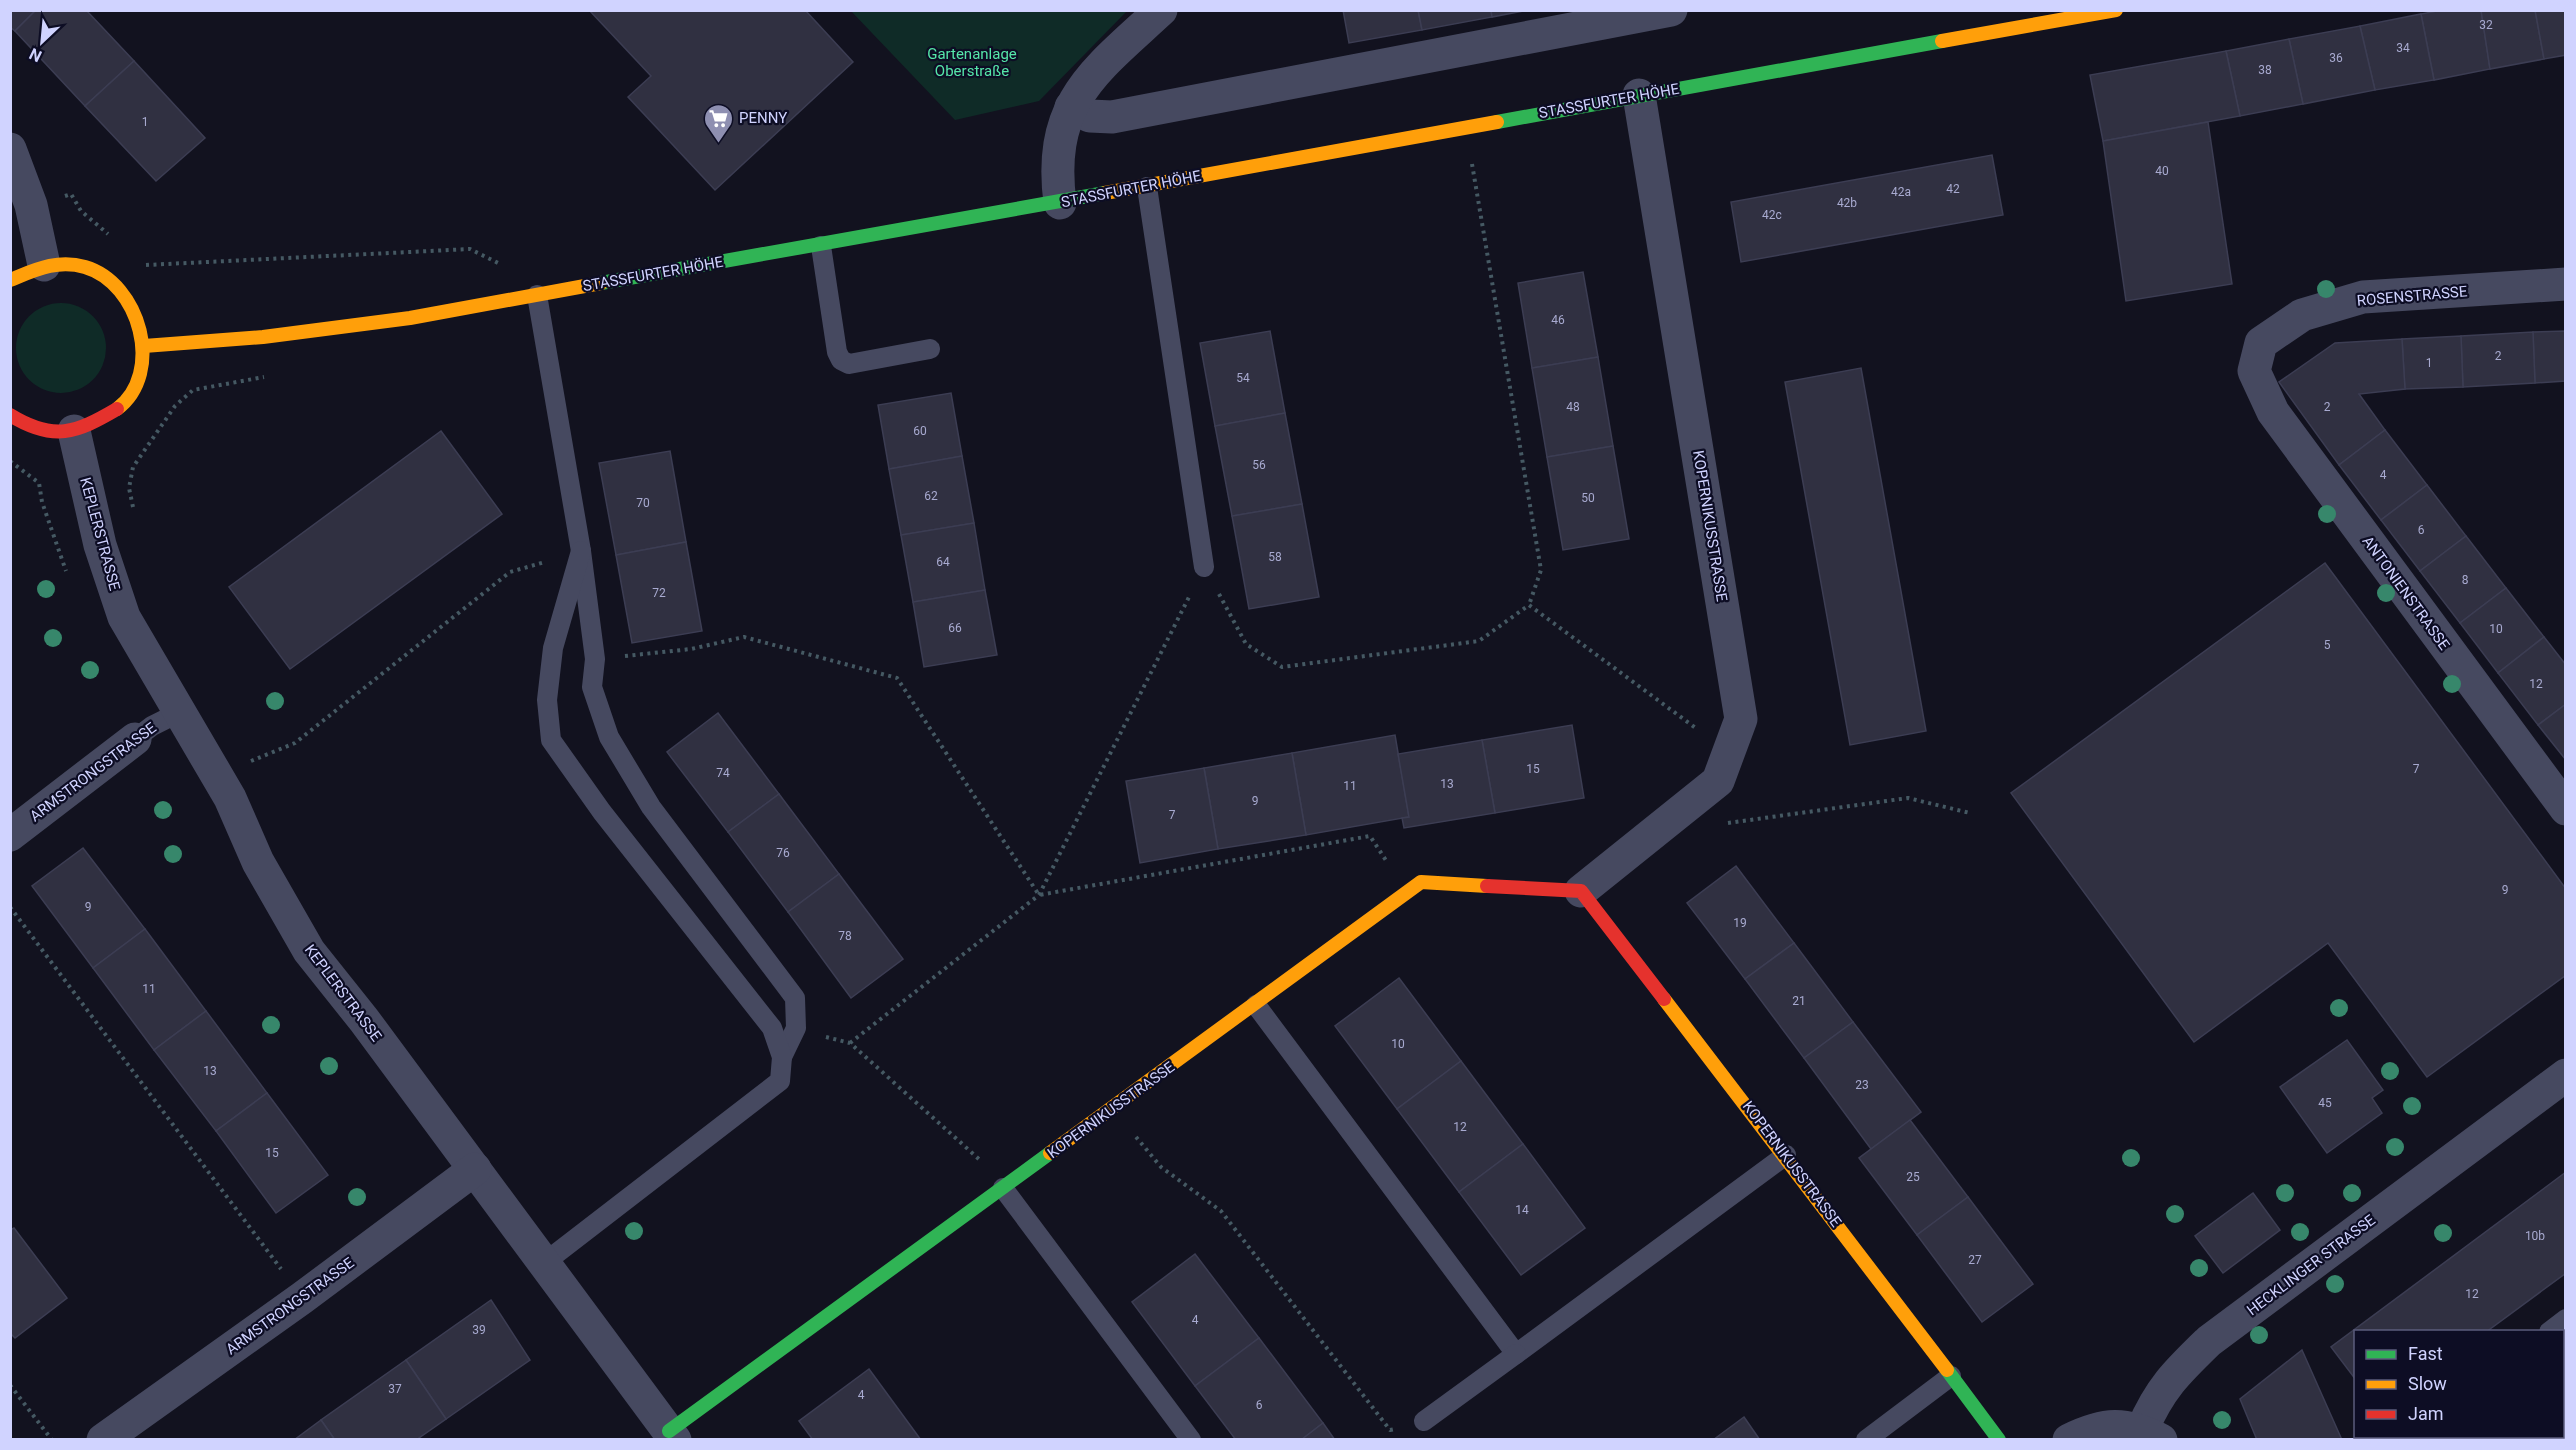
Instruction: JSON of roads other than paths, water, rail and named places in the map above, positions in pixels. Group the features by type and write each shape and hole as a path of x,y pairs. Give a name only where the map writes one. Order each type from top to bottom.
{"main road":[{"name":"STASSFURTER HÖHE","path":"144,346 348,328 1060,203 1639,95 2116,10"},
{"path":"10,280 27,270 44,265 74,264 101,274 113,282 132,304 138,317 144,346 139,375 125,401 102,420 74,431 39,429 10,415"},
{"name":"KOPERNIKUSSTRASSE","path":"672,1435 1003,1188 1421,882 1581,891 1786,1155 1999,1440"}],"street":[{"path":"1060,203 1057,154 1061,131 1071,107 1092,73 1161,10"},
{"path":"1071,107 1090,116 1112,117 1671,10"},
{"name":"KOPERNIKUSSTRASSE","path":"1581,891 1718,781 1741,718 1639,95"},
{"path":"10,149 30,205 44,265"},
{"name":"ROSENSTRASSE","path":"2254,371 2261,343 2269,337 2302,315 2363,297 2565,284"},
{"name":"ANTONIENSTRASSE","path":"2254,371 2273,412 2565,809"},
{"name":"KEPLERSTRASSE","path":"74,431 100,545 117,597 135,639 230,798 258,862 309,951 475,1169 672,1435"},
{"name":"ARMSTRONGSTRASSE","path":"10,835 135,739"},
{"name":"HECKLINGER STRASSE","path":"2069,1440 2096,1427 2117,1426 2152,1435 2153,1405 2168,1381 2209,1341 2565,1075"},
{"name":"ARMSTRONGSTRASSE","path":"103,1440 302,1298 475,1169"}],"lane":[{"path":"1147,187 1204,567"},
{"path":"820,246 837,352 841,360 849,364 930,349"},
{"path":"537,295 581,551 595,659 592,687 609,737 651,807 795,998 796,1028 782,1057 780,1081 544,1263"},
{"path":"581,551 553,648 547,700 551,740 602,812 772,1028 782,1057"},
{"name":"ARMSTRONGSTRASSE","path":"135,739 152,726 178,712"},
{"path":"1256,1005 1516,1354"},
{"path":"1424,1421 1786,1155"},
{"path":"1003,1188 1191,1440"},
{"path":"2551,1330 2565,1319"},
{"path":"1866,1440 1951,1376"}],"place":[{"name":"PENNY","path":"718,144"}],"park label":[{"name":"Gartenanlage Oberstraße","path":"972,62"}]}
